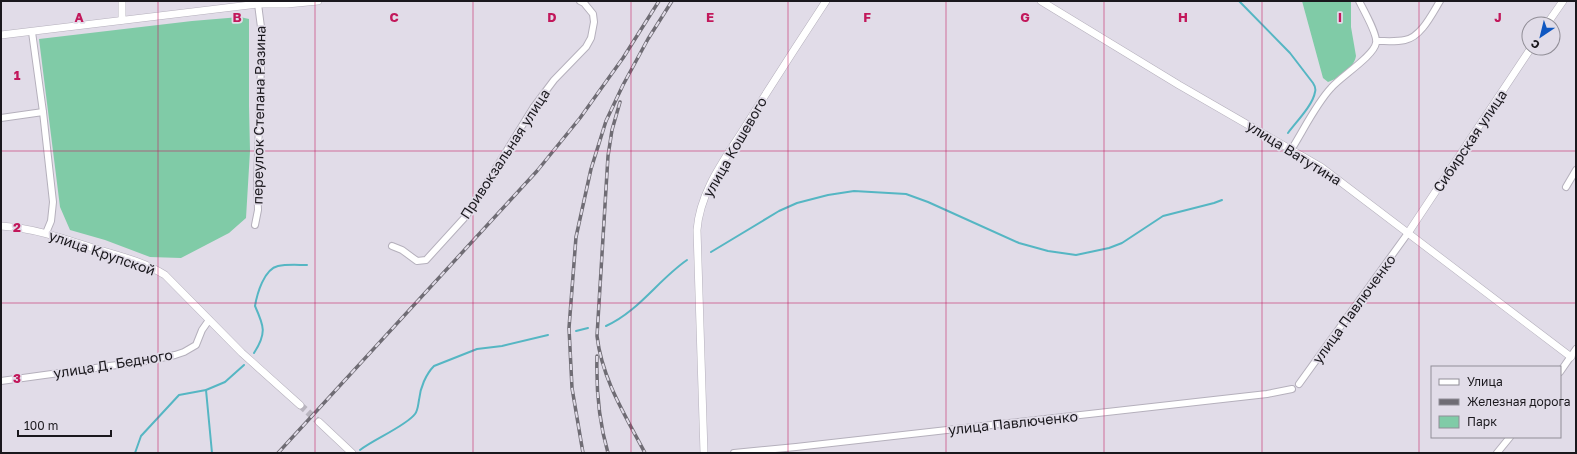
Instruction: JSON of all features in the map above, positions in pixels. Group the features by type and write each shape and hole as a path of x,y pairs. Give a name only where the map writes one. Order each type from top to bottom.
{"street":[{"path":"122,1 122,20"},
{"path":"1,35 258,4 318,1"},
{"name":"Привокзальная улица","path":"392,246 402,250 417,261 426,260 467,215 533,108 554,80 586,48 594,29 593,14 584,3 580,1"},
{"name":"улица Кошевого","path":"704,453 697,230 701,206 715,176 782,68 826,1"},
{"name":"улица Ватутина","path":"1041,1 1179,85 1320,167 1573,359"},
{"path":"1291,150 1331,87 1365,58 1376,45 1377,41 1371,25 1359,1"},
{"path":"1377,41 1404,40 1413,38 1421,30 1440,1"},
{"path":"1553,16 1563,1"},
{"name":"переулок Степана Разина","path":"255,225 258,210 257,184 262,35 258,4"},
{"path":"32,32 53,202 51,221 46,233"},
{"name":"Сибирская улица","path":"1408,233 1527,56"},
{"path":"1,118 43,112"},
{"path":"1566,187 1576,170"},
{"name":"улица Крупской","path":"1,226 27,228 46,233 130,259 158,270 171,281 242,353 300,406"},
{"name":"улица Павлюченко","path":"1299,384 1408,233"},
{"name":"улица Д. Бедного","path":"1,380 146,361 175,355 196,345 202,330 209,320"},
{"path":"1561,371 1573,359 1576,349"},
{"name":"улица Павлюченко","path":"734,453 796,448 1252,396 1292,389"},
{"path":"319,422 352,453"},
{"path":"1497,453 1509,438"}],"green space":[{"path":"1302,1 1351,1 1351,27 1356,56 1355,60 1345,72 1328,82 1323,78"},
{"path":"240,17 249,19 250,151 246,218 229,233 181,258 150,257 105,240 70,230 60,207 39,39 192,21"}],"waterway":[{"path":"1239,1 1290,53 1315,86 1314,97 1304,113 1288,133"},
{"path":"711,252 779,211 797,203 828,195 854,191 906,194 928,202 1019,243 1048,251 1076,255 1109,248 1122,243 1163,216 1222,200"},
{"path":"606,326 618,320 638,304 687,260"},
{"path":"254,353 261,340 263,330 255,306 259,289 265,277 273,268 278,266 307,265"},
{"path":"576,331 588,328"},
{"path":"360,450 411,419 417,409 424,382 428,373 434,366 477,349 502,346 548,335"},
{"path":"135,453 141,436 179,395 206,390 225,382 244,365"},
{"path":"206,390 212,453"}],"tunnel":[{"path":"300,405 319,422"}],"railway":[{"path":"278,453 537,171 580,118 623,58 659,1"},
{"path":"583,453 572,388 569,328 576,237 591,169 606,121 623,85 648,39 672,1"},
{"path":"620,102 612,130 608,156 597,336 609,382 622,411 645,453"},
{"path":"597,356 599,405 602,429 608,453"}]}
